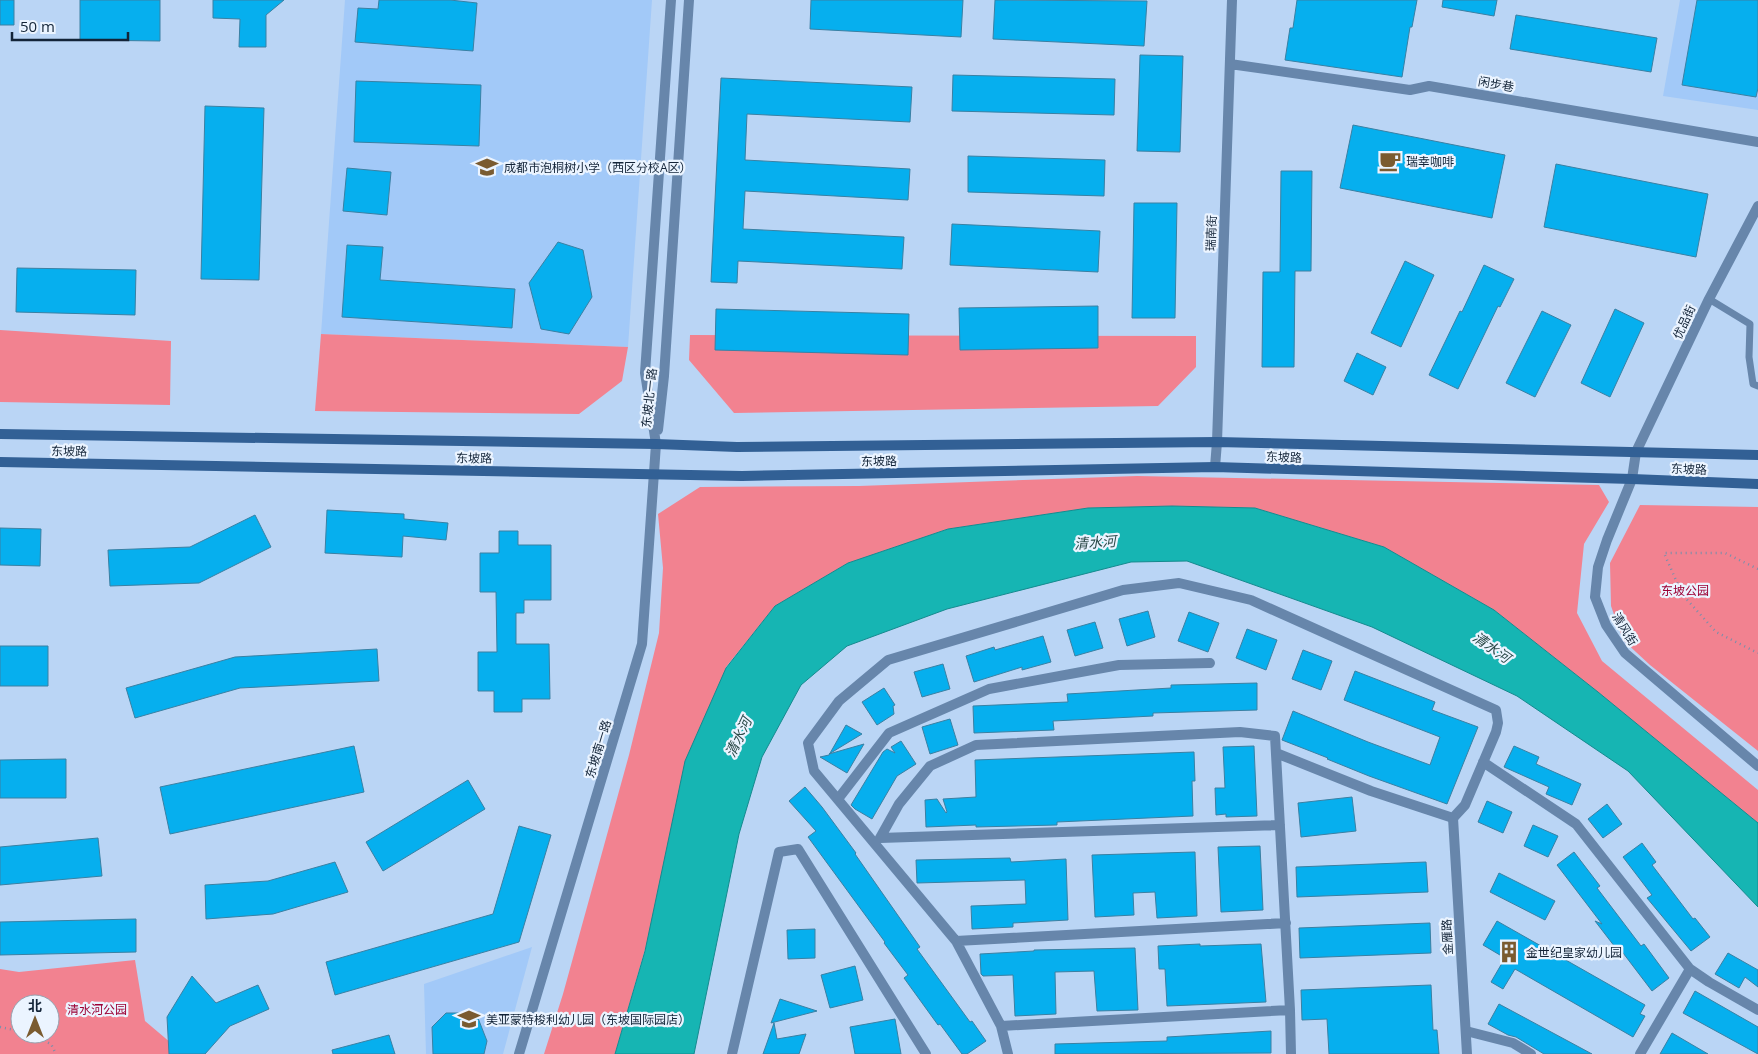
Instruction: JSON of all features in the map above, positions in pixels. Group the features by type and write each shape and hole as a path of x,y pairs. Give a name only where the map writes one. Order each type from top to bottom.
{"main road":[{"name":"东坡路","path":"0,434 656,444 737,447 1217,442 1758,455"},
{"name":"东坡路","path":"0,462 742,476 1214,467 1758,484"}],"street":[{"name":"东坡北一路","path":"656,444 645,373 671,0"},
{"name":"东坡北一路","path":"656,444 664,376 689,0"},
{"name":"瑞南街","path":"1214,467 1217,442 1232,0"},
{"name":"闲步巷","path":"1230,64 1410,90 1429,86 1758,142"},
{"name":"优品街","path":"1636,452 1709,299 1758,206"},
{"name":"东坡南一路","path":"519,1054 642,644 656,444"},
{"name":"清风街","path":"1636,452 1632,479 1598,567 1595,597 1606,625 1624,653 1758,766"},
{"path":"1008,1054 1001,1026 956,941 814,771 808,743 839,701 888,660 1123,590 1179,583 1251,600 1496,710 1498,723 1496,732 1465,805 1453,818 1371,791 1276,752"},
{"path":"838,799 889,733 988,689 1119,665 1210,663"},
{"path":"1280,825 880,838 899,804 930,766 976,745 1240,732 1275,736 1286,923 1291,1054"},
{"path":"1483,762 1576,824 1690,969 1758,1010"},
{"name":"金雁路","path":"1453,818 1467,1054"},
{"path":"732,1054 779,852 798,849 926,1054"},
{"path":"956,941 1286,923"},
{"path":"1640,1054 1690,969"},
{"path":"1001,1026 1290,1010"},
{"path":"1466,1032 1513,1043 1531,1054"}],"lane":[{"path":"1709,299 1750,324 1749,357 1753,384 1758,386"}],"path":[{"path":"1758,569 1725,553 1664,553 1682,594 1716,632 1758,653"}],"shaded area":[{"name":"成都市泡桐树小学（西区分校A区）","path":"345,0 652,0 628,347 321,334"},
{"path":"1680,0 1758,0 1758,110 1663,96"},
{"name":"美亚蒙特梭利幼儿园（东坡国际园店）","path":"532,947 503,1054 426,1054 424,984"}],"green space":[{"path":"0,330 171,341 170,405 0,402"},
{"path":"321,334 628,347 622,381 579,414 315,411"},
{"path":"690,335 1196,336 1196,367 1158,406 734,413 689,360"},
{"path":"1137,476 1599,485 1609,502 1584,544 1577,613 1602,661 1758,790 1758,823 1494,610 1384,547 1255,508 1172,506 1088,508 948,529 848,563 775,606 726,667 615,1054 544,1054 563,994 629,755 659,633 663,568 658,514 700,487 859,486"},
{"name":"东坡公园","path":"1640,505 1758,507 1758,751 1650,665 1623,640 1611,606 1610,563"},
{"name":"清水河公园","path":"135,960 145,1021 184,1054 0,1054 0,969 19,972"}],"water":[{"name":"清水河","path":"1172,506 1255,508 1384,547 1494,610 1758,823 1758,907 1628,771 1517,696 1372,627 1187,561 1131,562 947,609 847,646 801,685 762,757 739,834 694,1054 615,1054 645,951 685,761 726,668 775,606 848,563 948,529 1088,508"}],"building":[{"path":"0,0 14,0 14,25 0,25"},
{"path":"80,0 160,0 160,41 80,40"},
{"path":"213,0 284,0 266,15 266,47 239,47 240,19 213,18"},
{"path":"379,0 450,0 477,3 473,51 355,42 358,8 378,9"},
{"path":"811,0 963,0 961,37 810,29"},
{"path":"995,0 1147,1 1144,46 993,39"},
{"path":"1297,0 1417,0 1412,27 1410,27 1402,77 1285,60 1290,28 1293,28"},
{"path":"1443,0 1497,0 1494,16 1442,7"},
{"path":"1697,0 1758,0 1758,88 1756,97 1682,85"},
{"path":"1516,15 1657,38 1651,72 1510,49"},
{"path":"1140,55 1183,56 1180,152 1137,151"},
{"path":"953,75 1115,79 1114,115 952,111"},
{"path":"721,78 912,87 910,122 747,114 745,160 910,169 908,200 745,191 743,229 904,237 902,269 738,261 737,283 711,282"},
{"path":"356,81 481,85 479,146 354,142"},
{"path":"205,106 264,108 259,280 201,279"},
{"path":"1353,125 1505,155 1492,218 1340,188"},
{"path":"968,156 1105,160 1104,196 968,192"},
{"path":"1556,164 1708,194 1696,257 1544,227"},
{"path":"347,168 391,172 387,215 343,211"},
{"path":"1281,171 1312,171 1311,271 1295,271 1294,367 1262,367 1263,272 1280,272"},
{"path":"1134,203 1177,203 1175,318 1132,318"},
{"path":"952,224 1100,231 1098,272 950,265"},
{"path":"558,242 583,250 592,297 569,334 541,329 529,283"},
{"path":"347,245 383,247 380,280 515,289 512,328 342,317"},
{"path":"1405,261 1434,275 1401,347 1371,333"},
{"path":"1484,265 1514,279 1500,307 1498,306 1458,389 1429,375"},
{"path":"17,268 136,270 135,315 16,312"},
{"path":"1098,306 1098,348 960,350 959,308"},
{"path":"716,309 909,314 908,355 715,350"},
{"path":"1615,309 1644,323 1610,397 1581,383"},
{"path":"1542,311 1571,325 1535,397 1506,383"},
{"path":"1357,353 1386,367 1373,395 1344,381"},
{"path":"327,510 404,514 404,519 448,523 446,540 403,536 402,557 325,553"},
{"path":"255,515 271,547 199,583 110,586 108,550 190,547"},
{"path":"0,528 41,529 40,566 0,565"},
{"path":"499,531 518,531 518,545 551,545 551,600 524,600 524,613 516,613 516,644 549,644 550,699 522,699 522,712 494,712 494,691 478,691 478,652 497,652 496,592 480,592 480,553 499,553"},
{"path":"1148,611 1155,637 1127,646 1119,619"},
{"path":"1189,612 1219,623 1208,652 1178,641"},
{"path":"1095,622 1103,648 1075,656 1067,630"},
{"path":"1247,629 1277,640 1266,670 1236,658"},
{"path":"1043,636 1051,662 1022,670 1022,667 974,682 966,656 994,647 995,650"},
{"path":"0,646 48,646 48,686 0,686"},
{"path":"377,649 379,681 240,688 135,718 126,688 235,657"},
{"path":"1303,650 1332,661 1321,690 1292,679"},
{"path":"943,664 950,689 922,697 914,672"},
{"path":"1355,671 1435,702 1432,710 1478,727 1447,804 1369,776 1282,740 1293,711 1430,765 1440,737 1344,700"},
{"path":"1257,683 1257,710 1153,713 1153,716 1053,721 1054,730 974,733 973,706 1068,702 1067,694 1171,688 1171,685"},
{"path":"884,688 895,705 893,706 894,714 877,725 862,702"},
{"path":"950,719 958,745 930,754 922,727"},
{"path":"846,725 862,734 830,753"},
{"path":"901,741 916,764 897,776 872,819 851,805 883,752 887,749 895,753 891,747"},
{"path":"864,744 847,773 820,757"},
{"path":"354,746 364,792 170,834 160,787"},
{"path":"1254,746 1257,816 1226,817 1226,814 1216,815 1215,788 1225,788 1223,747"},
{"path":"1514,746 1539,757 1536,764 1581,784 1572,805 1546,794 1549,787 1504,767"},
{"path":"1194,752 1195,781 1192,781 1193,816 1057,822 1057,825 926,827 925,800 937,799 946,813 943,799 976,797 975,760"},
{"path":"66,759 66,798 0,798 0,760"},
{"path":"468,780 485,809 383,871 366,842"},
{"path":"805,787 856,853 920,947 917,949 986,1041 967,1054 962,1054 940,1024 938,1025 904,978 908,975 808,837 816,831 789,801"},
{"path":"1352,797 1356,831 1301,837 1298,803"},
{"path":"1487,801 1512,812 1503,833 1478,822"},
{"path":"1607,804 1622,824 1603,838 1588,819"},
{"path":"1533,825 1558,836 1548,857 1524,846"},
{"path":"519,826 551,835 519,942 335,995 326,962 493,914"},
{"path":"98,838 102,876 0,885 0,847"},
{"path":"1642,843 1656,862 1652,865 1693,919 1695,918 1710,937 1691,951 1647,898 1652,895 1623,857"},
{"path":"1260,846 1263,910 1221,912 1218,847"},
{"path":"1195,852 1197,916 1157,918 1155,892 1133,893 1134,915 1095,917 1092,855"},
{"path":"1574,852 1600,886 1597,888 1641,946 1644,944 1669,978 1652,991 1617,945 1615,947 1595,921 1602,924 1557,865"},
{"path":"1010,858 1011,862 1066,859 1068,920 1013,923 1013,927 972,929 971,906 1026,904 1025,880 917,883 916,860"},
{"path":"335,862 348,892 273,914 206,919 205,885 268,881"},
{"path":"1426,862 1428,892 1297,897 1296,867"},
{"path":"1499,873 1555,901 1545,920 1490,892"},
{"path":"136,919 136,952 0,955 0,922"},
{"path":"1497,921 1645,1005 1640,1014 1645,1016 1633,1037 1515,969 1503,989 1491,982 1505,958 1483,945"},
{"path":"1430,923 1431,953 1300,958 1299,928"},
{"path":"815,929 815,958 788,959 787,930"},
{"path":"1200,944 1200,946 1261,944 1266,1002 1167,1006 1165,969 1159,969 1158,946"},
{"path":"1135,948 1138,1010 1097,1011 1094,971 1055,972 1056,1014 1015,1016 1013,975 983,976 981,974 980,954 1034,950"},
{"path":"1728,953 1758,970 1758,987 1745,977 1739,988 1715,974"},
{"path":"855,966 863,1000 830,1008 821,975"},
{"path":"192,976 216,1003 258,985 269,1009 230,1026 205,1054 169,1054 167,1017"},
{"path":"1431,985 1433,1030 1437,1030 1439,1054 1329,1054 1327,1019 1302,1020 1301,990"},
{"path":"1695,991 1758,1027 1758,1054 1683,1013"},
{"path":"780,999 817,1011 771,1023"},
{"path":"1499,1004 1592,1054 1544,1054 1516,1037 1508,1035 1488,1024"},
{"path":"446,1013 476,1013 487,1041 484,1054 433,1054 432,1027"},
{"path":"895,1019 901,1054 855,1054 850,1027"},
{"path":"774,1023 777,1039 806,1034 799,1054 763,1054"},
{"path":"1271,1031 1271,1053 1055,1054 1055,1044 1167,1041 1167,1037"},
{"path":"1672,1033 1708,1054 1660,1054"},
{"path":"389,1035 395,1054 333,1054 332,1050"}],"place":[{"name":"瑞幸咖啡","path":"1390,161"},
{"name":"成都市泡桐树小学（西区分校A区）","path":"487,167"},
{"name":"金世纪皇家幼儿园","path":"1509,952"},
{"name":"美亚蒙特梭利幼儿园（东坡国际园店）","path":"469,1019"}]}
